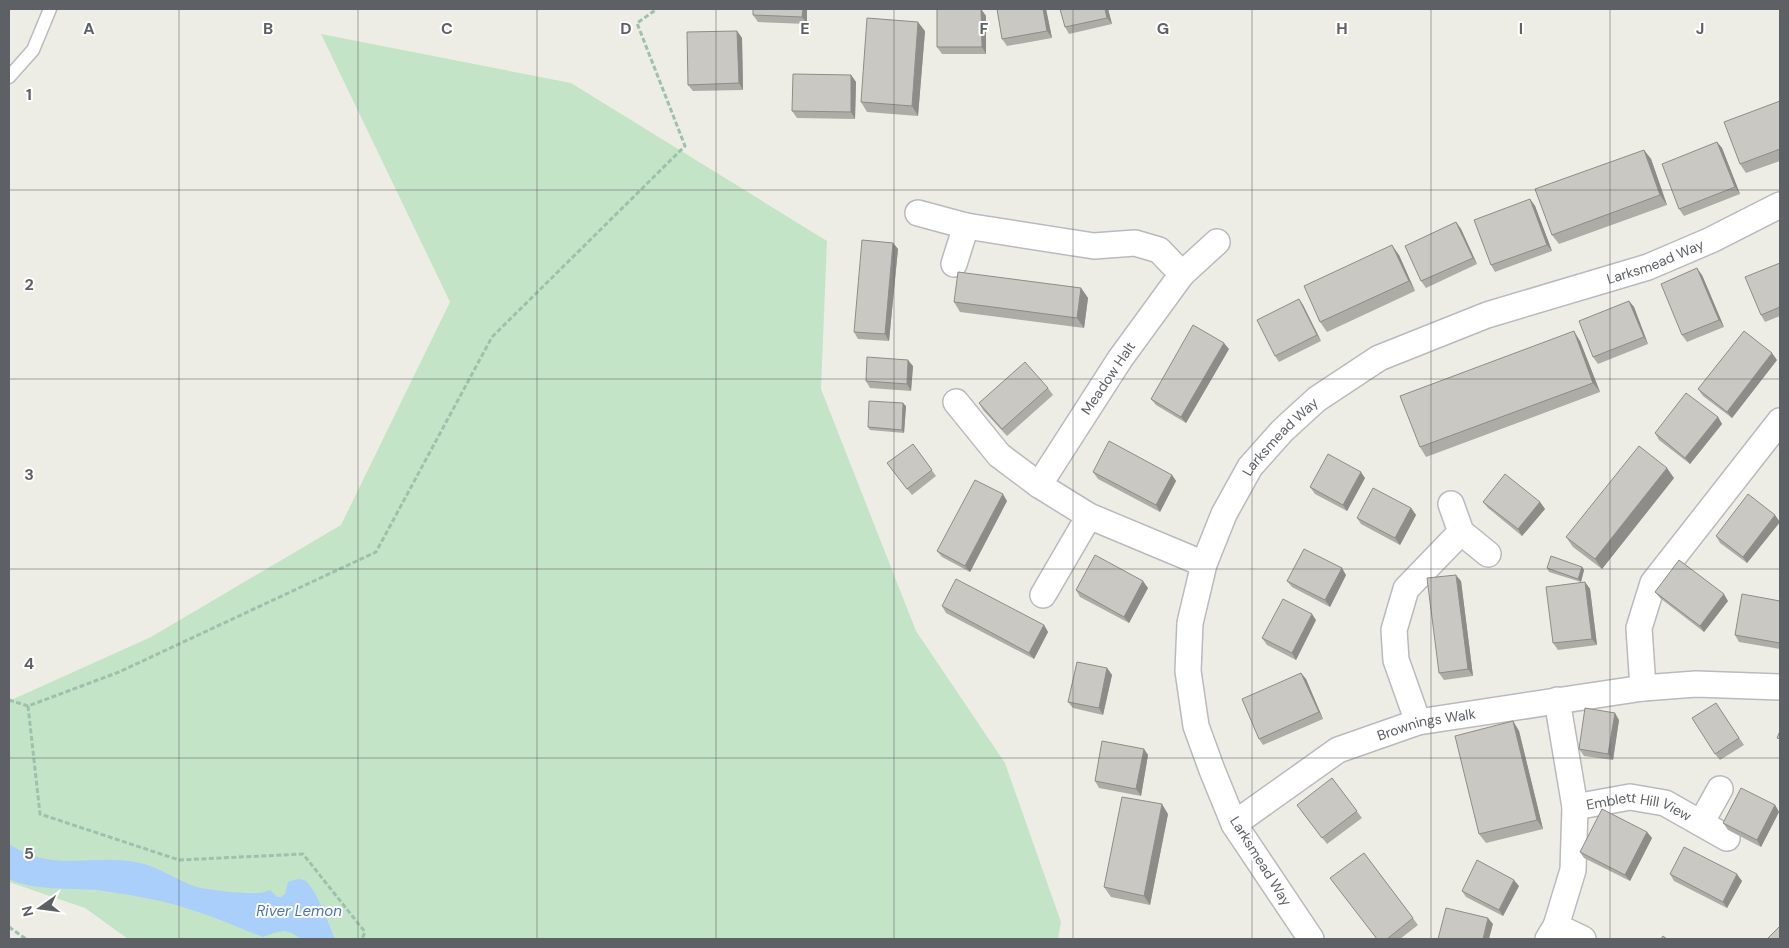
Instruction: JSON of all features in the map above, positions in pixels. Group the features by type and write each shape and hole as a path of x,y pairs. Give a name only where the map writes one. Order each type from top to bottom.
{"street":[{"name":"Larksmead Way","path":"1311,939 1234,824 1196,726 1188,670 1190,623 1204,564 1224,514 1250,467 1283,430 1317,399 1378,358 1487,315 1648,267 1712,240 1780,205"},
{"path":"918,212 966,226 1094,246 1135,243 1159,250 1182,274"},
{"path":"954,264 966,226"},
{"name":"Meadow Halt","path":"1039,485 1120,359 1182,274 1217,242"},
{"path":"956,402 998,454 1039,485 1089,516 1204,564"},
{"path":"1643,688 1639,628 1653,582 1771,450 1780,421"},
{"path":"1451,504 1461,532 1488,554"},
{"path":"1043,595 1089,516"},
{"path":"1418,722 1396,660 1394,630 1406,589 1461,532"},
{"name":"Brownings Walk","path":"1234,824 1338,750 1418,722 1643,688 1696,684 1780,687"},
{"name":"Emblett Hill View","path":"1557,700 1575,808 1573,870 1552,933 1583,939"},
{"name":"Emblett Hill View","path":"1701,823 1720,789"},
{"name":"Emblett Hill View","path":"1575,808 1630,797 1665,803 1726,838"}],"lane":[{"path":"9,77 33,50 50,9"}],"path":[{"path":"9,700 28,706 119,672 376,552 492,337 685,146 637,23 657,9"},
{"path":"28,706 40,814 179,860 303,854 365,932 362,939"},
{"path":"9,927 26,939"}],"green space":[{"path":"321,34 571,83 827,241 821,389 916,631 1005,763 1061,922 1058,939 128,939 85,908 9,882 9,701 151,637 341,525 450,302"}],"water":[{"name":"River Lemon","path":"9,844 25,853 41,858 71,861 118,860 135,862 156,868 196,887 214,890 260,893 270,890 277,897 281,897 285,894 288,882 298,879 304,880 313,890 335,939 301,939 292,933 284,931 263,937 187,908 164,902 104,891 31,886 19,883 9,879"}],"building":[{"path":"753,9 803,9 802,17 753,15"},
{"path":"937,9 981,9 982,47 937,47"},
{"path":"997,9 1043,9 1047,31 1002,39"},
{"path":"1060,9 1105,9 1107,18 1065,27"},
{"path":"867,18 918,22 912,106 861,102"},
{"path":"737,31 739,83 688,85 687,32"},
{"path":"793,74 851,75 851,112 792,111"},
{"path":"1780,101 1780,149 1740,164 1724,122"},
{"path":"1717,142 1735,187 1679,209 1662,164"},
{"path":"1644,150 1660,195 1552,235 1535,189"},
{"path":"1530,199 1547,245 1491,265 1474,220"},
{"path":"1456,222 1473,258 1421,281 1405,246"},
{"path":"862,240 893,243 885,334 854,332"},
{"path":"1392,245 1409,281 1320,322 1304,286"},
{"path":"1780,263 1780,307 1761,315 1745,277"},
{"path":"1697,268 1719,320 1682,335 1661,284"},
{"path":"958,272 1081,288 1077,318 954,302"},
{"path":"1299,299 1317,335 1275,356 1257,320"},
{"path":"1629,301 1644,337 1593,357 1579,321"},
{"path":"1193,325 1224,343 1181,417 1151,399"},
{"path":"1574,331 1593,383 1420,447 1400,396"},
{"path":"1744,331 1772,353 1727,412 1698,389"},
{"path":"867,357 908,360 907,384 866,381"},
{"path":"1025,362 1048,388 1002,429 979,403"},
{"path":"1686,393 1718,417 1685,458 1655,433"},
{"path":"869,401 903,403 902,430 868,427"},
{"path":"1109,441 1172,475 1156,505 1093,472"},
{"path":"913,444 932,470 907,489 887,463"},
{"path":"1639,446 1667,468 1595,559 1566,537"},
{"path":"1328,454 1361,472 1343,505 1310,487"},
{"path":"1505,474 1540,502 1518,529 1483,502"},
{"path":"975,480 1003,494 965,566 937,551"},
{"path":"1373,488 1411,508 1395,538 1357,518"},
{"path":"1748,494 1775,515 1743,557 1716,536"},
{"path":"1304,549 1342,568 1325,600 1287,581"},
{"path":"1095,555 1143,581 1124,617 1076,590"},
{"path":"1551,556 1582,567 1578,579 1547,568"},
{"path":"1679,560 1724,594 1700,626 1655,592"},
{"path":"1456,575 1468,669 1439,673 1427,578"},
{"path":"956,579 1044,625 1029,653 942,606"},
{"path":"1585,582 1592,639 1553,643 1546,587"},
{"path":"1742,594 1780,601 1780,643 1735,635"},
{"path":"1283,599 1312,614 1292,653 1262,638"},
{"path":"1077,662 1107,668 1099,708 1068,702"},
{"path":"1301,673 1319,712 1259,739 1242,699"},
{"path":"1716,703 1739,738 1715,754 1692,718"},
{"path":"1585,708 1615,713 1608,754 1579,749"},
{"path":"1513,721 1537,820 1479,834 1455,736"},
{"path":"1102,741 1144,749 1136,789 1095,781"},
{"path":"1332,778 1357,811 1322,838 1297,805"},
{"path":"1741,788 1775,805 1757,840 1723,823"},
{"path":"1122,797 1162,804 1144,896 1104,887"},
{"path":"1602,809 1647,832 1625,875 1580,852"},
{"path":"1684,847 1737,874 1723,902 1670,874"},
{"path":"1364,853 1413,918 1387,939 1377,939 1330,878"},
{"path":"1477,860 1514,880 1499,910 1462,891"},
{"path":"1446,908 1488,918 1483,939 1438,939"},
{"path":"1780,926 1780,939 1767,939"}]}
